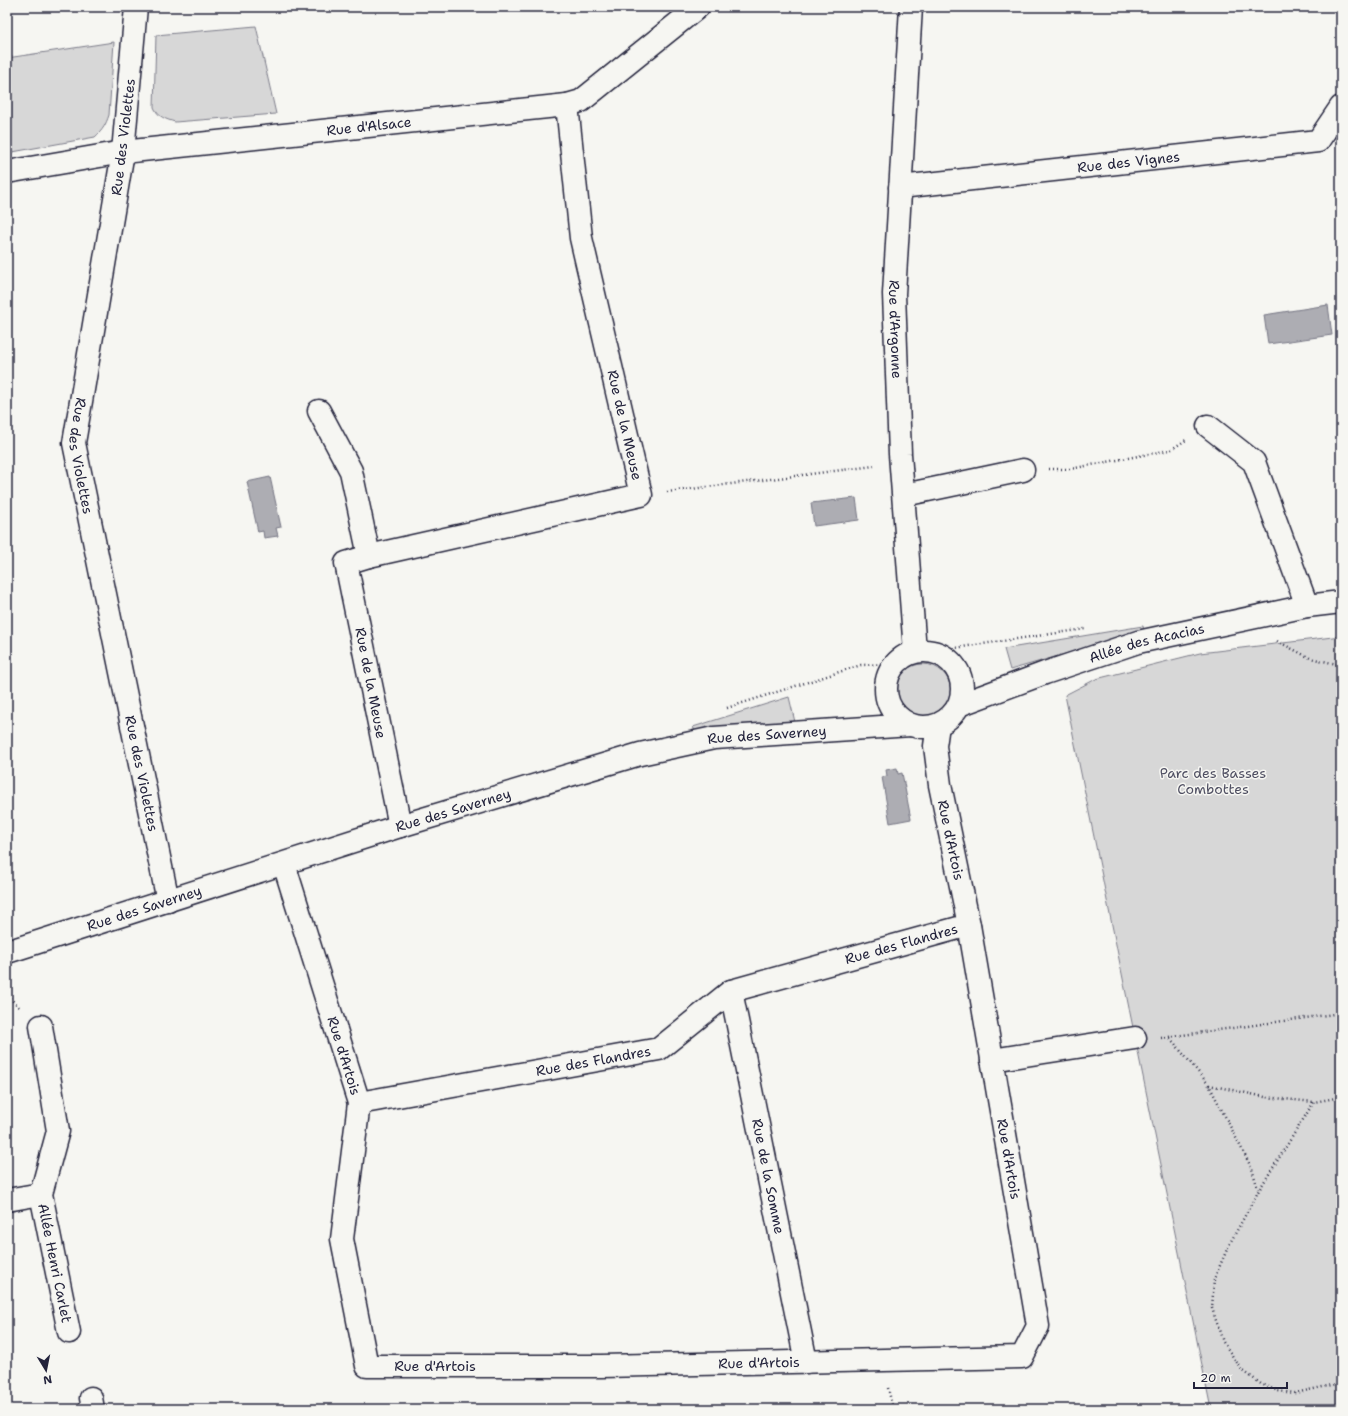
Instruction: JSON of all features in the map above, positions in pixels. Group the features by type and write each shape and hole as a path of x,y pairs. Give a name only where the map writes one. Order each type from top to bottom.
{"street":[{"name":"Rue des Violettes","path":"136,7 124,152 74,443 168,901"},
{"name":"Rue d'Alsace","path":"7,172 124,152 567,105 581,101 698,7"},
{"name":"Rue d'Argonne","path":"911,7 894,294 901,462 915,651"},
{"name":"Rue de la Meuse","path":"400,826 346,563 369,556 641,495 581,238 567,105"},
{"name":"Rue des Vignes","path":"900,188 1318,140 1341,107"},
{"path":"319,411 351,471 369,556"},
{"path":"1208,426 1254,462 1307,606"},
{"path":"904,495 1023,470"},
{"name":"Allée des Acacias","path":"959,705 1045,673 1138,642 1307,606 1341,602"},
{"path":"924,650 941,654 954,665 959,672 963,689 959,705 950,717 938,725 924,727 911,725 900,719 891,710 886,699 885,687 888,675 894,664 903,656 915,651 924,650"},
{"name":"Rue des Saverney","path":"7,952 400,826 640,754 714,738 911,725"},
{"name":"Rue d'Artois","path":"284,864 359,1103 342,1239 367,1366 601,1366 1022,1357 1038,1326 969,925 940,785 935,746 938,725"},
{"name":"Rue des Flandres","path":"359,1103 659,1049 731,991 969,925"},
{"name":"Rue de la Somme","path":"731,991 806,1362"},
{"name":"Allée Henri Carlet","path":"41,1026 58,1131 41,1194 69,1332"},
{"path":"992,1060 1135,1038"},
{"name":"Allée Henri Carlet","path":"7,1200 41,1194"}],"path":[{"path":"1023,470 1070,469 1170,450 1208,426"},
{"path":"641,495 901,462"},
{"path":"1242,620 1296,652 1310,658 1341,665"},
{"path":"1135,1038 1170,1038 1341,1013"},
{"path":"1170,1038 1209,1085 1252,1169 1259,1190"},
{"path":"1209,1085 1265,1097 1314,1102 1341,1097"},
{"path":"1314,1102 1259,1190 1229,1245 1214,1279 1212,1308 1223,1342 1242,1370 1261,1384 1278,1391 1295,1393 1341,1383"}],"green space":[{"path":"256,26 276,114 175,122 165,119 158,113 154,107 156,35"},
{"path":"114,42 109,115 104,127 98,134 95,137 7,153 7,58"},
{"path":"1143,626 1144,631 1010,670 1004,649"},
{"name":"Parc des Basses Combottes","path":"1341,636 1341,1409 1211,1409 1065,695 1096,679 1200,653"},
{"path":"917,664 929,664 939,668 947,676 951,686 951,698 947,708 939,716 929,720 917,720 907,716 899,708 895,698 895,686 899,676 907,668"},
{"path":"789,697 795,722 727,726 696,733 693,727"}],"shaded area":[{"path":"1328,305 1332,335 1268,344 1264,315"},
{"path":"270,477 281,527 276,528 278,536 264,538 263,531 258,532 247,482"},
{"path":"856,498 859,520 814,526 811,503"},
{"path":"897,768 898,774 902,773 911,819 890,823 882,777 887,776 886,770"}]}
